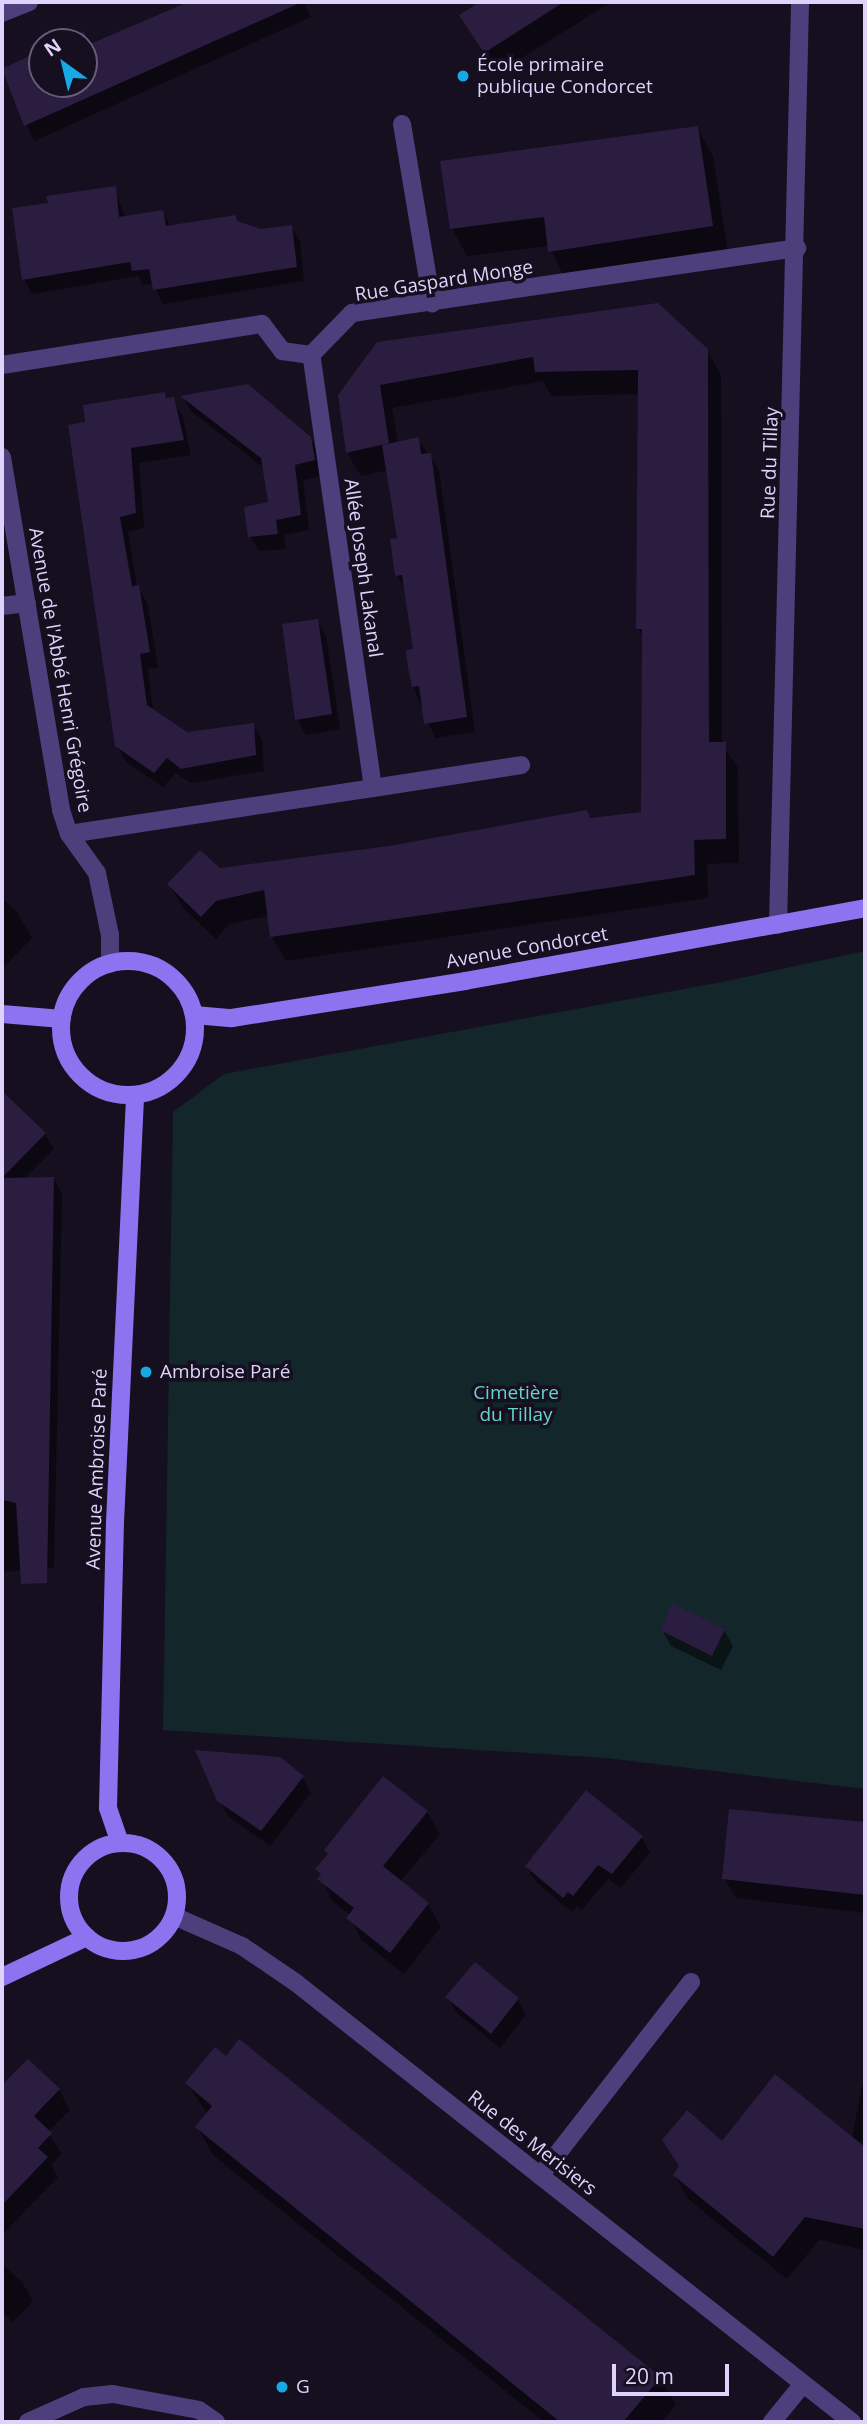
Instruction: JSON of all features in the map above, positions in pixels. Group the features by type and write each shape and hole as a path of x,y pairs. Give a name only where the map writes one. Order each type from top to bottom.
{"street":[{"path":"2,13 29,2"},
{"name":"Rue du Tillay","path":"778,925 797,248 800,2"},
{"path":"402,124 432,304"},
{"name":"Rue Gaspard Monge","path":"311,355 352,313 432,304 797,248"},
{"path":"2,365 262,324 282,351 311,355"},
{"name":"Allée Joseph Lakanal","path":"311,355 373,788"},
{"name":"Avenue de l'Abbé Henri Grégoire","path":"2,457 61,810 69,834 97,873 110,935 110,964"},
{"path":"2,606 27,603"},
{"path":"69,834 521,765"},
{"name":"Avenue Condorcet","path":"194,1016 260,1013 865,908"},
{"path":"128,961 164,971 183,991 194,1016 195,1034 182,1069 153,1091 135,1095 111,1093 89,1083 72,1065 62,1043 62,1019 78,984 110,964 128,961"},
{"path":"2,1014 62,1019"},
{"name":"Avenue Ambroise Paré","path":"120,1843 108,1808 115,1522 135,1095"},
{"path":"120,1843 143,1847 163,1860 177,1893 174,1916 163,1933 137,1949 110,1949 87,1937 70,1908 74,1874 98,1849 120,1843"},
{"name":"Rue des Merisiers","path":"174,1916 243,1946 295,1982 852,2422"},
{"path":"2,1977 87,1937"},
{"path":"540,2176 691,1982"},
{"path":"772,2422 803,2384"},
{"path":"28,2422 84,2397 113,2394 188,2407 216,2422"}],"green space":[{"name":"Cimetière du Tillay","path":"865,951 865,1789 606,1758 163,1730 173,1112 224,1074 722,982"}],"building":[{"path":"188,2 300,3 98,93 98,41"},
{"path":"480,2 564,2 484,53 459,15"},
{"path":"28,57 28,98 87,98 24,126 2,69"},
{"path":"698,126 713,226 548,252 544,217 450,229 440,161"},
{"path":"116,186 119,217 163,210 166,226 236,215 237,221 261,229 292,225 297,267 153,290 149,269 132,271 130,262 22,280 12,208 48,203 46,196"},
{"path":"658,303 708,349 709,742 726,742 726,839 694,840 695,875 270,937 264,890 216,901 201,917 167,884 200,850 220,868 389,846 587,810 590,818 641,812 642,629 636,629 638,370 535,372 533,357 380,385 389,443 346,453 338,395 377,342"},
{"path":"248,384 311,437 315,460 295,465 301,515 276,520 278,534 248,537 244,507 268,502 261,458 180,396"},
{"path":"165,392 166,398 174,397 184,440 131,448 136,513 120,517 132,586 139,585 150,652 140,654 147,705 187,732 254,723 256,755 181,769 167,758 154,773 115,746 68,425 85,422 83,405"},
{"path":"419,437 421,454 431,453 467,717 424,724 419,686 412,687 408,668 406,650 413,649 402,575 395,576 390,539 397,538 382,445"},
{"path":"318,619 332,714 295,720 282,624"},
{"path":"2,1091 46,1133 2,1178"},
{"path":"54,1177 47,1583 21,1584 16,1503 2,1500 2,1178"},
{"path":"672,1603 725,1629 712,1656 660,1630"},
{"path":"195,1750 280,1757 304,1776 261,1831 217,1801"},
{"path":"383,1776 428,1811 383,1866 429,1903 390,1953 346,1918 354,1908 317,1879 321,1874 315,1869 328,1854 324,1850"},
{"path":"586,1790 643,1836 612,1874 598,1865 573,1896 568,1892 563,1898 525,1866"},
{"path":"729,1809 865,1822 865,1895 722,1879"},
{"path":"475,1962 519,1998 491,2034 445,1997"},
{"path":"239,2039 661,2377 623,2422 560,2422 195,2127 212,2106 185,2083 215,2047 226,2056"},
{"path":"28,2059 60,2089 34,2116 52,2133 38,2148 48,2157 2,2205 2,2085"},
{"path":"775,2074 865,2147 865,2229 805,2217 773,2257 673,2175 679,2166 662,2140 687,2110 722,2141"}],"place":[{"name":"École primaire publique Condorcet","path":"463,76"},
{"name":"Ambroise Paré","path":"146,1372"},
{"name":"G","path":"282,2387"}]}
